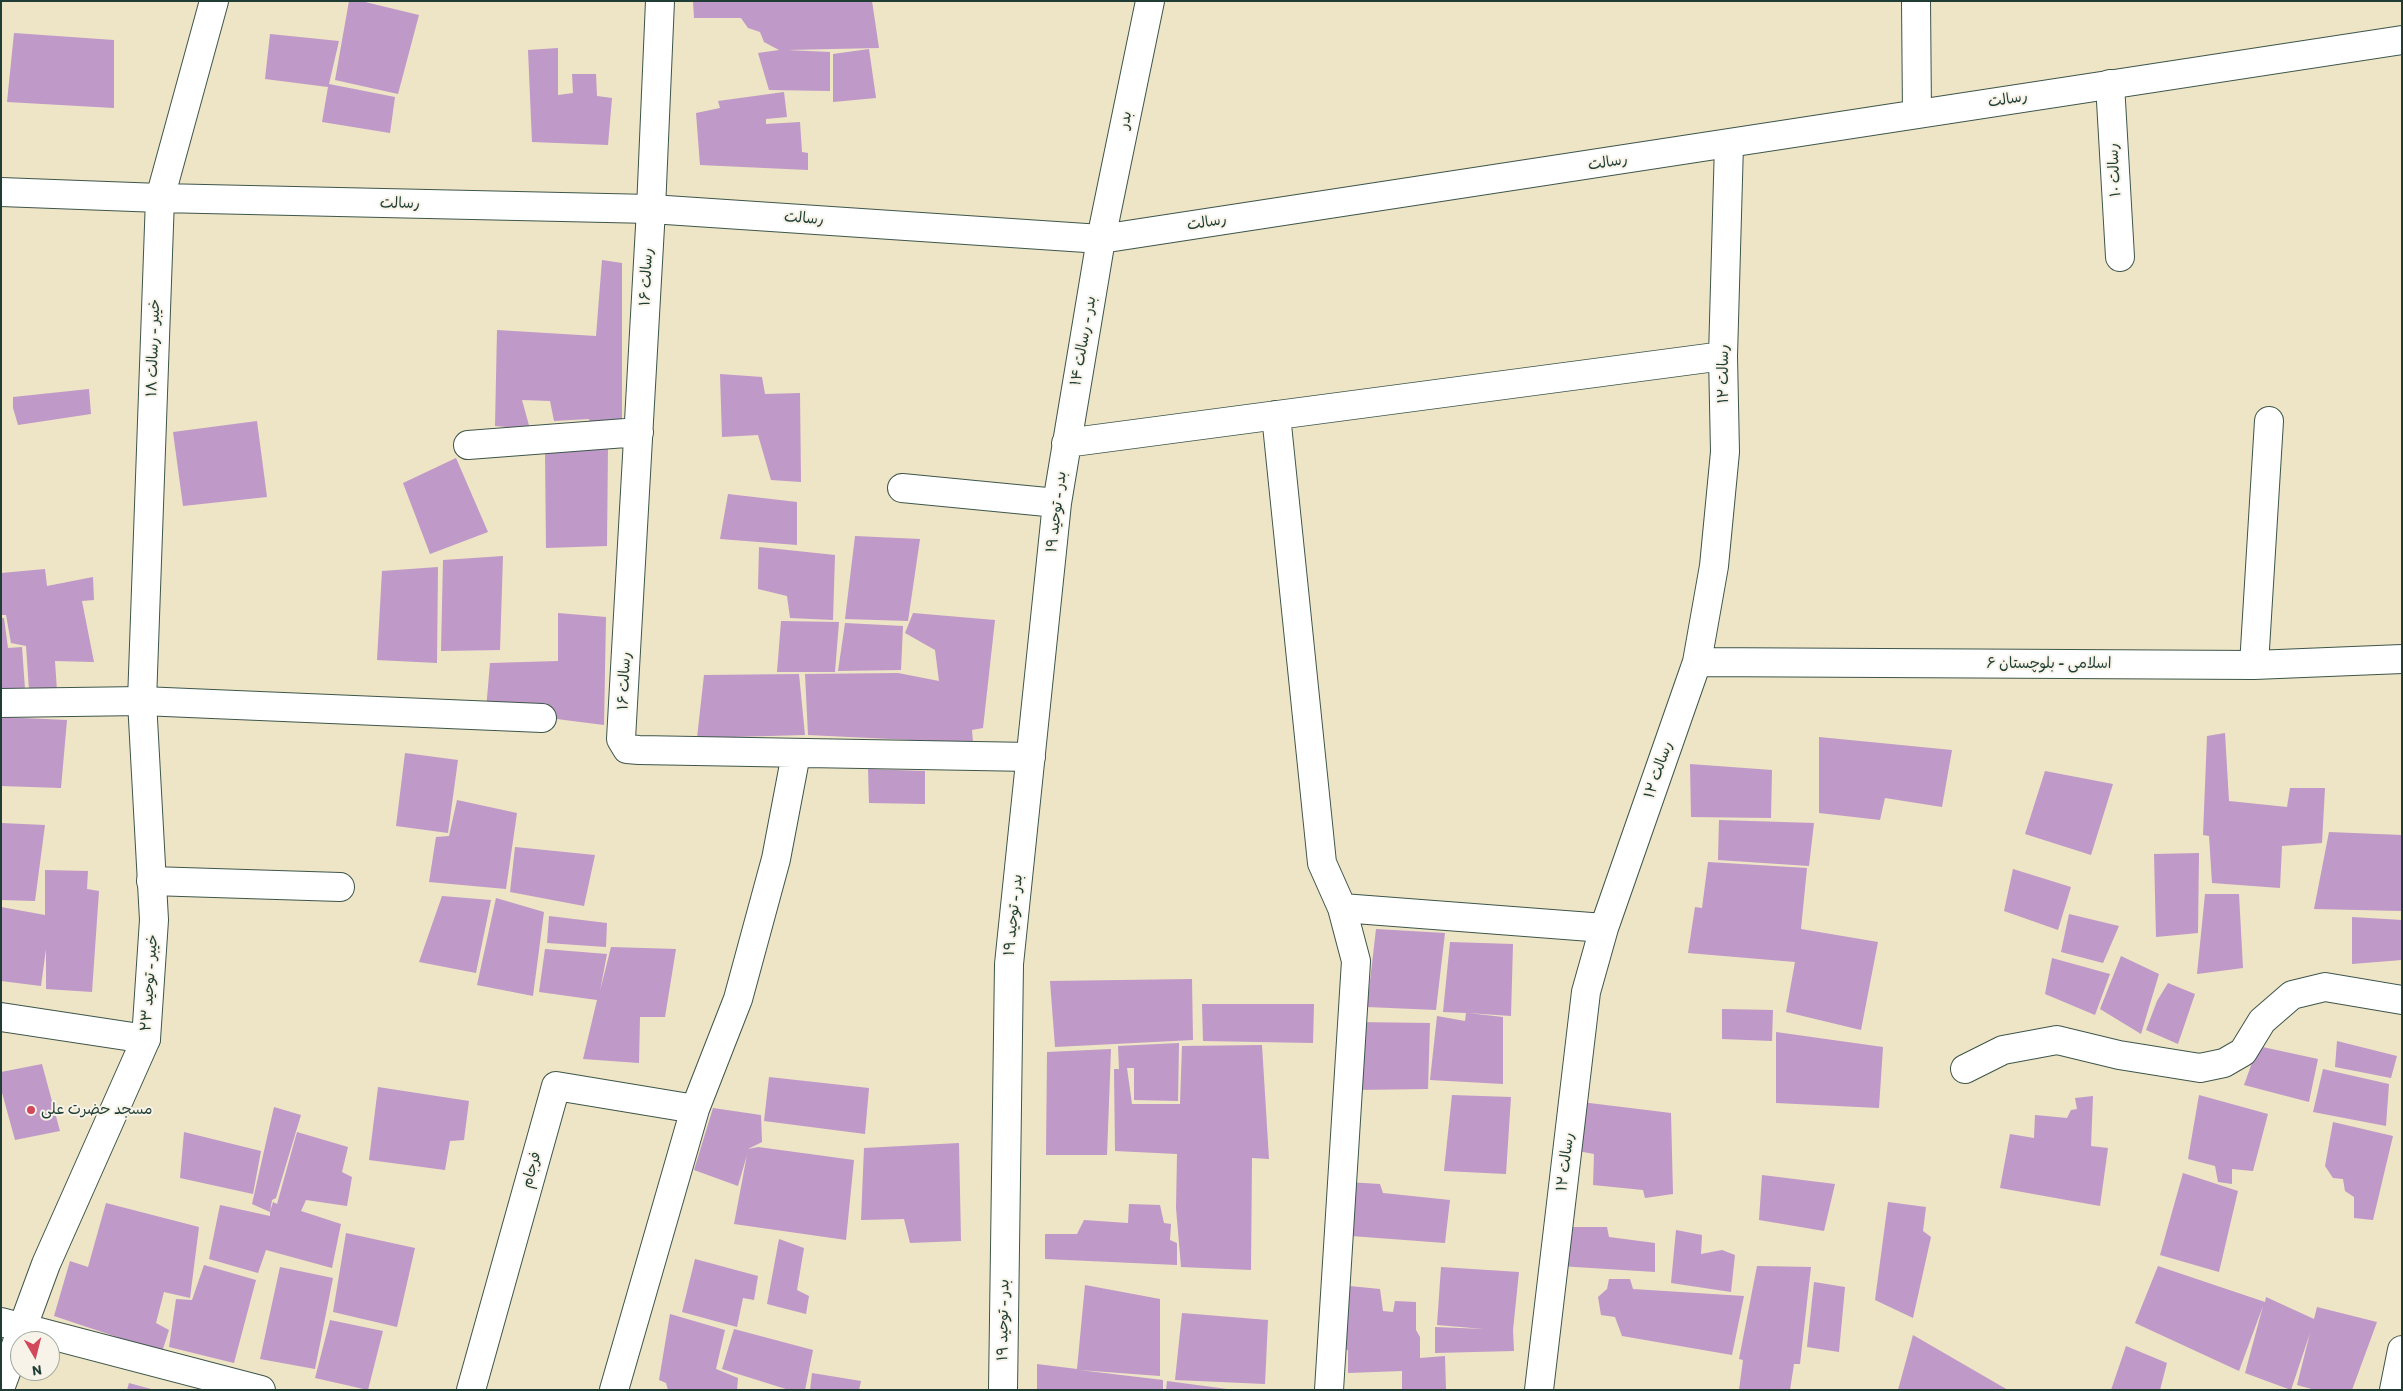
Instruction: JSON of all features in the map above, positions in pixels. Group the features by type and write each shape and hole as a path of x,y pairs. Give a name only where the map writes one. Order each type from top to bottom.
{"street":[{"name":"خیبر - رسالت ۱۸","path":"142,701 160,198 214,1"},
{"name":"رسالت ۱۶","path":"660,1 651,209 621,739 627,749 639,750 1031,757"},
{"name":"بدر","path":"1101,239 1150,1"},
{"path":"1916,1 1917,114"},
{"name":"رسالت","path":"1,192 160,198 651,209 1101,239 2402,40"},
{"name":"رسالت ۱۰","path":"2110,84 2120,257"},
{"name":"رسالت ۱۲","path":"1539,1390 1586,992 1604,928 1697,662 1714,566 1725,452 1723,356 1729,144"},
{"name":"بدر - رسالت ۱۴","path":"1066,443 1101,239"},
{"path":"1066,443 1723,356"},
{"path":"1276,415 1322,863 1342,908 1356,961 1329,1390"},
{"path":"2254,665 2269,421"},
{"path":"468,445 639,432"},
{"name":"بدر - توحید ۱۹","path":"1003,1390 1009,964 1057,502 1066,443"},
{"path":"902,488 1057,502"},
{"name":"اسلامی - بلوچستان ۶","path":"1697,662 2254,665 2402,659"},
{"path":"1,703 142,701 542,718"},
{"name":"خیبر - توحید ۲۳","path":"1,1386 12,1325 46,1264 146,1039 154,920 142,701"},
{"path":"614,1390 695,1109 738,999 776,859 796,754"},
{"path":"151,881 340,887"},
{"path":"1342,908 1604,928"},
{"path":"1965,1069 2003,1050 2057,1040 2119,1055 2200,1068 2224,1063 2243,1052 2262,1021 2292,995 2325,987 2402,1000"},
{"path":"1,1017 146,1039"},
{"name":"فرجام","path":"471,1390 556,1086 695,1109"},
{"path":"12,1325 261,1390"},
{"path":"2394,1390 2402,1350"}],"building":[{"path":"349,1 361,1 419,15 398,94 335,80"},
{"path":"693,1 872,1 879,48 787,50 830,52 830,91 769,90 758,53 779,50 764,42 760,32 748,28 741,18 694,18"},
{"path":"14,33 114,40 114,108 7,102"},
{"path":"270,34 339,41 329,84 395,97 390,133 322,122 328,87 265,79"},
{"path":"558,48 558,95 573,93 572,74 596,74 597,96 612,98 608,145 532,142 528,50"},
{"path":"869,49 876,98 833,102 833,54"},
{"path":"784,92 787,117 766,119 766,124 800,122 802,152 808,153 808,170 700,165 696,113 720,108 718,101"},
{"path":"602,260 622,263 622,424 591,428 589,419 554,421 550,401 522,400 530,429 495,426 497,330 596,336"},
{"path":"720,374 762,377 765,394 800,393 801,482 771,480 758,435 722,437"},
{"path":"89,389 91,414 18,425 13,408 13,397"},
{"path":"257,421 267,497 183,506 173,432"},
{"path":"608,446 607,546 546,548 545,453"},
{"path":"456,458 488,532 430,554 403,483"},
{"path":"728,494 797,502 797,545 720,539"},
{"path":"855,536 920,539 908,621 845,619"},
{"path":"759,547 835,555 833,620 790,618 787,596 758,589"},
{"path":"503,556 500,650 441,651 443,560"},
{"path":"438,567 437,663 377,660 382,571"},
{"path":"45,569 47,586 93,577 94,600 82,601 94,662 55,661 57,691 29,690 26,646 11,643 6,615 1,615 1,573"},
{"path":"558,613 606,617 604,725 486,710 490,663 558,661"},
{"path":"913,613 995,620 983,728 972,730 973,743 808,735 805,674 898,673 939,681 935,650 905,633"},
{"path":"1,618 4,618 8,648 22,647 25,689 1,691"},
{"path":"781,621 839,622 835,672 777,672"},
{"path":"845,623 903,626 901,670 838,671"},
{"path":"799,674 805,735 697,738 704,675"},
{"path":"1,717 67,720 61,788 1,786"},
{"path":"2225,733 2229,801 2287,807 2290,788 2325,788 2322,843 2282,846 2280,888 2212,883 2209,836 2203,835 2207,736"},
{"path":"1819,737 1952,750 1942,807 1885,798 1880,820 1819,813"},
{"path":"405,753 458,760 448,833 396,826"},
{"path":"1690,764 1772,770 1771,818 1691,817"},
{"path":"868,769 925,771 925,804 869,803"},
{"path":"2045,771 2113,784 2091,855 2025,834"},
{"path":"457,800 517,813 506,889 429,882 436,837 449,836"},
{"path":"1719,820 1814,823 1809,866 1718,860"},
{"path":"1,823 45,825 35,901 1,900"},
{"path":"2329,832 2402,835 2402,911 2314,909"},
{"path":"515,847 595,855 584,906 510,892"},
{"path":"2199,853 2198,933 2156,937 2154,854"},
{"path":"1708,862 1807,868 1801,929 1878,942 1861,1030 1786,1012 1795,962 1688,953 1695,907 1702,908"},
{"path":"2013,869 2071,887 2058,930 2004,911"},
{"path":"45,870 88,871 87,889 99,891 92,992 46,989 46,949 41,986 1,981 1,907 45,915"},
{"path":"2205,894 2239,894 2243,968 2197,974"},
{"path":"442,896 491,900 476,973 419,962"},
{"path":"496,898 544,912 533,996 477,985"},
{"path":"2069,914 2119,926 2103,963 2061,952"},
{"path":"549,916 607,923 606,947 547,943"},
{"path":"2352,917 2402,920 2402,960 2352,964"},
{"path":"1376,929 1445,933 1436,1010 1367,1007"},
{"path":"1450,942 1513,944 1511,1016 1468,1013 1503,1017 1503,1084 1430,1080 1437,1016 1465,1021 1466,1013 1443,1012"},
{"path":"611,947 676,949 665,1017 640,1017 639,1063 583,1059 597,1000 539,992 545,949 607,954 600,991"},
{"path":"2121,956 2159,974 2141,1034 2100,1009"},
{"path":"2052,958 2110,974 2095,1015 2045,994"},
{"path":"1192,979 1193,1040 1055,1047 1050,981"},
{"path":"2168,983 2195,994 2178,1044 2146,1030 2157,1001"},
{"path":"1202,1004 1314,1004 1313,1043 1203,1041"},
{"path":"1722,1009 1773,1010 1772,1041 1722,1039"},
{"path":"1355,1022 1430,1023 1428,1089 1353,1090"},
{"path":"1776,1032 1883,1047 1879,1108 1776,1103"},
{"path":"2337,1041 2397,1056 2391,1078 2335,1067"},
{"path":"1179,1043 1178,1101 1134,1100 1134,1068 1127,1068 1132,1104 1180,1104 1182,1046 1262,1045 1269,1159 1252,1158 1251,1270 1181,1267 1176,1208 1177,1154 1115,1151 1114,1069 1119,1069 1118,1046"},
{"path":"2258,1046 2318,1059 2309,1102 2244,1085"},
{"path":"1111,1049 1107,1155 1046,1155 1047,1052"},
{"name":"مسجد حضرت علی","path":"42,1064 60,1131 15,1140 1,1089 1,1072"},
{"path":"2323,1069 2389,1084 2386,1126 2313,1112"},
{"path":"769,1077 869,1088 865,1134 764,1121"},
{"path":"378,1087 469,1101 464,1140 450,1141 445,1170 369,1160"},
{"path":"1452,1095 1511,1097 1506,1174 1444,1171"},
{"path":"2199,1095 2268,1114 2253,1171 2232,1169 2232,1184 2218,1182 2215,1166 2188,1159"},
{"path":"2093,1096 2091,1146 2108,1148 2100,1206 2000,1188 2010,1134 2034,1138 2035,1115 2067,1118 2071,1110 2077,1109 2075,1098"},
{"path":"1573,1101 1671,1113 1673,1194 1645,1198 1643,1190 1593,1185 1594,1154 1572,1150"},
{"path":"274,1107 301,1115 276,1198 272,1200 270,1212 252,1204"},
{"path":"713,1108 761,1115 762,1142 748,1149 758,1147 854,1160 846,1240 734,1224 747,1155 738,1186 694,1170"},
{"path":"2333,1122 2393,1136 2373,1220 2354,1218 2354,1197 2345,1191 2343,1179 2333,1178 2325,1166"},
{"path":"184,1132 261,1151 253,1194 180,1178"},
{"path":"297,1132 348,1147 342,1172 352,1177 347,1206 306,1200 301,1211 341,1224 332,1268 266,1250 258,1273 209,1259 220,1205 270,1216 273,1202 277,1204"},
{"path":"959,1143 961,1241 910,1243 904,1219 861,1220 864,1148"},
{"path":"2183,1173 2238,1191 2219,1272 2160,1255"},
{"path":"1762,1175 1835,1184 1824,1231 1759,1220"},
{"path":"1347,1182 1380,1184 1383,1193 1450,1200 1445,1243 1351,1236"},
{"path":"1888,1202 1926,1207 1923,1231 1931,1237 1913,1318 1875,1300"},
{"path":"106,1203 199,1227 190,1298 164,1292 156,1323 169,1330 162,1352 54,1316 70,1261 88,1267"},
{"path":"1129,1204 1160,1205 1164,1223 1171,1224 1170,1240 1177,1243 1177,1265 1045,1259 1045,1234 1077,1234 1084,1220 1128,1223"},
{"path":"1566,1227 1607,1227 1609,1237 1655,1243 1655,1272 1559,1266"},
{"path":"1676,1230 1702,1235 1701,1254 1722,1250 1735,1255 1731,1292 1671,1283"},
{"path":"346,1233 415,1248 397,1327 333,1312"},
{"path":"779,1239 804,1248 797,1290 809,1296 806,1314 767,1304"},
{"path":"695,1259 758,1276 754,1300 743,1298 737,1327 682,1312"},
{"path":"204,1265 256,1280 234,1363 169,1347 176,1299 192,1300"},
{"path":"1757,1266 1811,1267 1800,1364 1794,1364 1790,1390 1739,1390 1743,1360 1739,1359"},
{"path":"2158,1266 2265,1302 2266,1297 2314,1319 2317,1307 2377,1322 2352,1390 2315,1390 2297,1385 2310,1333 2291,1390 2245,1373 2263,1306 2239,1371 2135,1323"},
{"path":"280,1267 333,1278 315,1369 260,1359"},
{"path":"1441,1267 1519,1272 1513,1330 1514,1351 1435,1353 1435,1327 1484,1329 1437,1325"},
{"path":"1609,1279 1630,1279 1633,1289 1744,1296 1732,1355 1622,1336 1615,1317 1601,1315 1598,1297 1607,1289"},
{"path":"1814,1282 1845,1287 1839,1352 1807,1347"},
{"path":"1085,1285 1160,1299 1160,1376 1079,1370 1163,1380 1163,1390 1037,1390 1037,1364 1077,1369"},
{"path":"1339,1285 1380,1289 1383,1311 1393,1312 1395,1301 1416,1302 1416,1330 1420,1337 1420,1358 1445,1356 1446,1390 1402,1390 1402,1371 1348,1373 1348,1350 1336,1349"},
{"path":"1182,1313 1268,1320 1265,1384 1175,1380"},
{"path":"670,1314 725,1330 716,1369 738,1378 737,1390 668,1390 666,1383 659,1380"},
{"path":"330,1320 383,1331 368,1390 315,1378"},
{"path":"734,1329 813,1350 805,1390 789,1390 722,1369"},
{"path":"1913,1335 2008,1390 1898,1390"},
{"path":"2126,1346 2167,1363 2160,1390 2111,1390"},
{"path":"812,1373 861,1381 859,1390 810,1390"},
{"path":"1167,1381 1227,1389 1227,1390 1166,1390"},
{"path":"129,1383 151,1389 151,1390 127,1390"}],"place":[{"name":"مسجد حضرت علی","path":"31,1110"}]}
